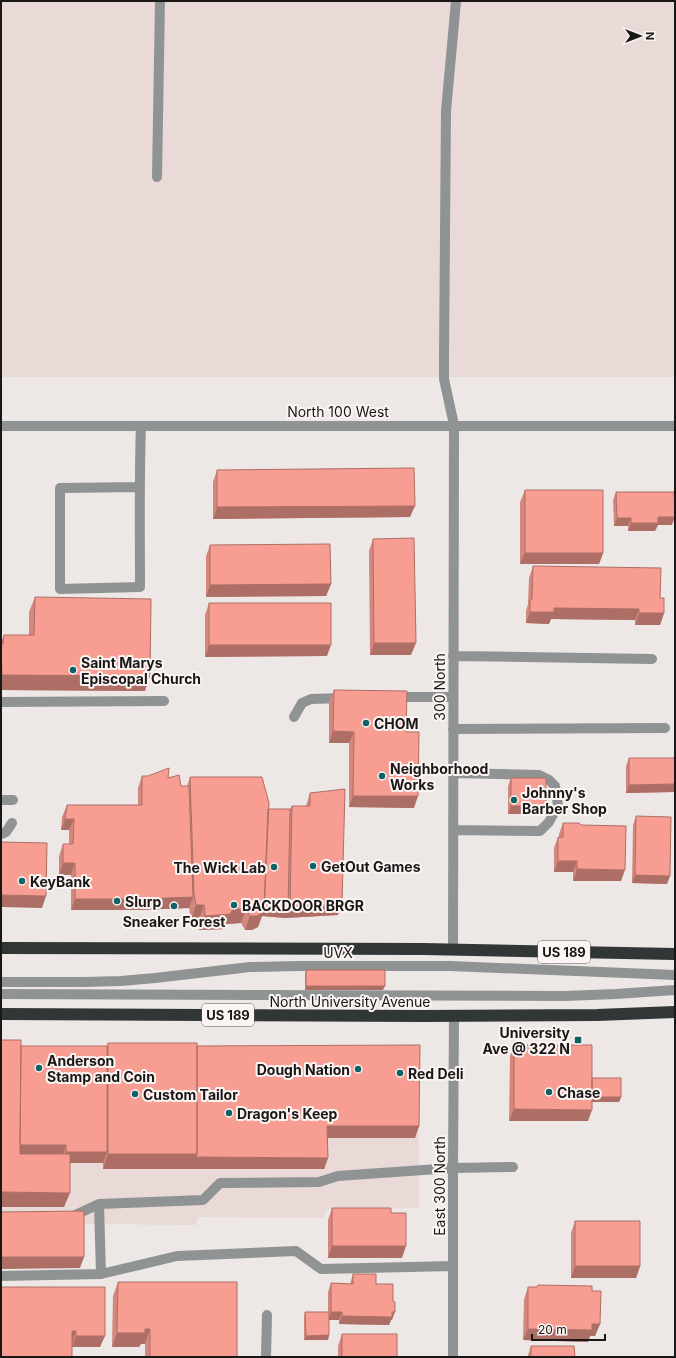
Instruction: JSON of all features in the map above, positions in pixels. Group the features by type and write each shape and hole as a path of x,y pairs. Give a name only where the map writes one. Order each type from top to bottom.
{"highway":[{"name":"US 189","path":"1,948 453,950 675,954"},
{"name":"North University Avenue","path":"1,1014 454,1016 597,1015 675,1012"}],"street":[{"path":"157,177 160,1"},
{"name":"300 North","path":"453,950 454,425 444,379 444,356 446,110 456,1"},
{"name":"North 100 West","path":"1,426 675,426"},
{"path":"140,487 60,488 60,589 140,587 140,487 142,426"},
{"path":"453,656 652,659"},
{"path":"385,697 453,697"},
{"path":"294,717 302,703 311,699 353,698"},
{"path":"1,702 164,701"},
{"path":"453,729 665,728"},
{"path":"453,773 539,775 549,780 555,786 558,805 549,822 540,831 453,830"},
{"path":"1,800 13,800"},
{"path":"1,834 6,832 12,823"},
{"name":"UVX","path":"1,982 121,981 250,967 293,966 450,966 675,975"},
{"path":"1,994 564,996 675,990"},
{"name":"East 300 North","path":"453,1357 454,1016"},
{"path":"64,1217 71,1217 99,1204 203,1200 220,1184 319,1182 338,1176 453,1168 513,1167"},
{"path":"99,1204 101,1274"},
{"path":"1,1276 101,1274 176,1256 296,1251 321,1269 453,1266"},
{"path":"266,1357 267,1315"}],"shaded area":[{"path":"1,1 675,1 675,377 1,377"},
{"path":"1,1048 418,1053 419,1208 328,1209 324,1218 198,1217 196,1225 1,1223"}],"building":[{"path":"414,468 415,506 217,507 217,470"},
{"path":"525,490 603,490 603,553 525,553"},
{"path":"616,492 674,492 675,517 658,517 658,523 631,523 631,518 617,518"},
{"path":"414,538 416,643 374,643 373,539"},
{"path":"330,544 331,584 210,585 210,545"},
{"path":"533,566 661,568 660,598 664,598 664,613 639,613 639,609 554,608 554,612 530,612"},
{"name":"Saint Marys Episcopal Church","path":"35,597 151,599 150,676 2,675 1,644 3,644 4,635 34,635"},
{"path":"209,603 331,603 331,645 209,645"},
{"path":"334,690 407,691 406,732 419,732 418,796 353,796 354,732 333,731"},
{"path":"629,758 675,758 675,784 629,785"},
{"path":"169,768 168,778 179,775 181,786 189,786 193,897 75,899 75,863 63,863 63,844 73,844 74,819 65,819 67,805 142,805 142,776 148,776"},
{"path":"190,777 262,777 269,803 264,912 257,916 250,916 246,909 233,909 230,914 205,916 204,905 196,905 194,894"},
{"path":"511,778 546,778 546,806 511,806"},
{"name":"GetOut Games","path":"345,789 342,904 290,906 292,806 310,806 310,793"},
{"name":"The Wick Lab","path":"268,809 290,809 288,910 264,908"},
{"path":"636,816 671,817 670,876 635,875"},
{"path":"563,823 626,826 625,870 577,869 577,861 558,861 558,837 563,837"},
{"name":"KeyBank","path":"1,842 47,843 46,896 1,895"},
{"path":"306,970 385,970 385,986 306,986"},
{"path":"1,1040 21,1040 20,1154 70,1154 70,1193 1,1192"},
{"path":"108,1043 197,1043 197,1154 108,1154"},
{"path":"420,1045 419,1126 327,1126 328,1158 196,1157 197,1046"},
{"name":"Chase","path":"514,1045 592,1045 592,1110 514,1109"},
{"path":"21,1046 107,1046 107,1152 66,1152 66,1145 20,1145"},
{"path":"592,1078 621,1078 621,1097 592,1097"},
{"path":"332,1208 391,1208 391,1213 406,1213 406,1246 332,1246"},
{"path":"84,1211 84,1257 1,1257 1,1212"},
{"path":"575,1221 640,1221 640,1266 575,1266"},
{"path":"353,1274 376,1274 376,1284 393,1284 393,1301 395,1302 395,1312 392,1312 392,1317 342,1316 342,1312 331,1312 331,1283 353,1284"},
{"path":"118,1282 237,1282 237,1357 150,1357 150,1329 145,1329 145,1333 117,1333"},
{"path":"538,1285 592,1286 592,1291 601,1291 600,1324 592,1324 592,1330 528,1329 528,1287 537,1287"},
{"path":"1,1287 105,1287 105,1336 76,1336 76,1331 72,1331 72,1357 1,1357"},
{"path":"305,1312 329,1312 329,1335 306,1336"},
{"path":"342,1334 397,1334 397,1357 342,1357"},
{"path":"531,1346 574,1346 575,1357 531,1357"}],"place":[{"name":"Saint Marys Episcopal Church","path":"73,670"},
{"name":"CHOM","path":"366,723"},
{"name":"Neighborhood Works","path":"382,776"},
{"name":"Johnny's Barber Shop","path":"514,800"},
{"name":"GetOut Games","path":"313,866"},
{"name":"The Wick Lab","path":"274,867"},
{"name":"KeyBank","path":"22,881"},
{"name":"Slurp","path":"117,901"},
{"name":"BACKDOOR BRGR","path":"234,905"},
{"name":"Sneaker Forest","path":"174,906"},
{"name":"University Ave @ 322 N","path":"578,1040"},
{"name":"Anderson Stamp and Coin","path":"39,1068"},
{"name":"Dough Nation","path":"358,1069"},
{"name":"Red Deli","path":"400,1073"},
{"name":"Chase","path":"549,1092"},
{"name":"Custom Tailor","path":"135,1094"},
{"name":"Dragon's Keep","path":"229,1113"}]}
